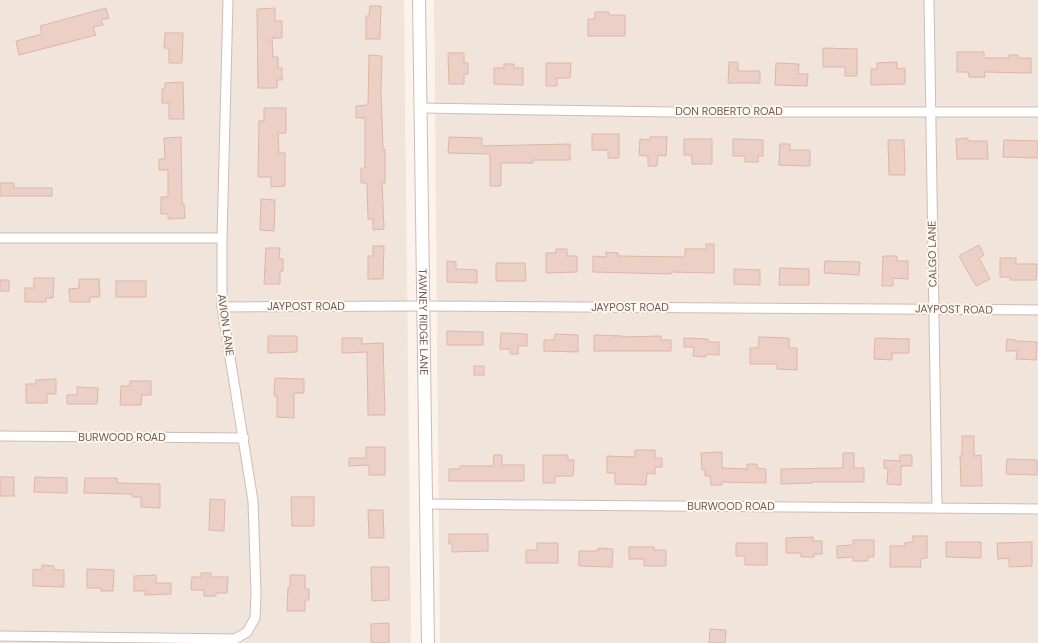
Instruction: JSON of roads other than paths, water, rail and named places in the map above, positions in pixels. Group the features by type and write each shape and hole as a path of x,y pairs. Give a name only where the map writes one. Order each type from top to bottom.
{"street":[{"name":"AVION LANE","path":"0,636 235,639 247,632 255,618 256,593 253,501 222,307 222,238 228,0"},
{"name":"TAWNEY RIDGE LANE","path":"419,0 428,643"},
{"name":"CALGO LANE","path":"929,0 937,507"},
{"name":"DON ROBERTO ROAD","path":"421,108 673,112 1038,112"},
{"path":"0,238 222,238"},
{"name":"JAYPOST ROAD","path":"222,307 423,306 1038,310"},
{"name":"BURWOOD ROAD","path":"0,436 244,438"},
{"name":"BURWOOD ROAD","path":"425,504 1038,509"}]}
